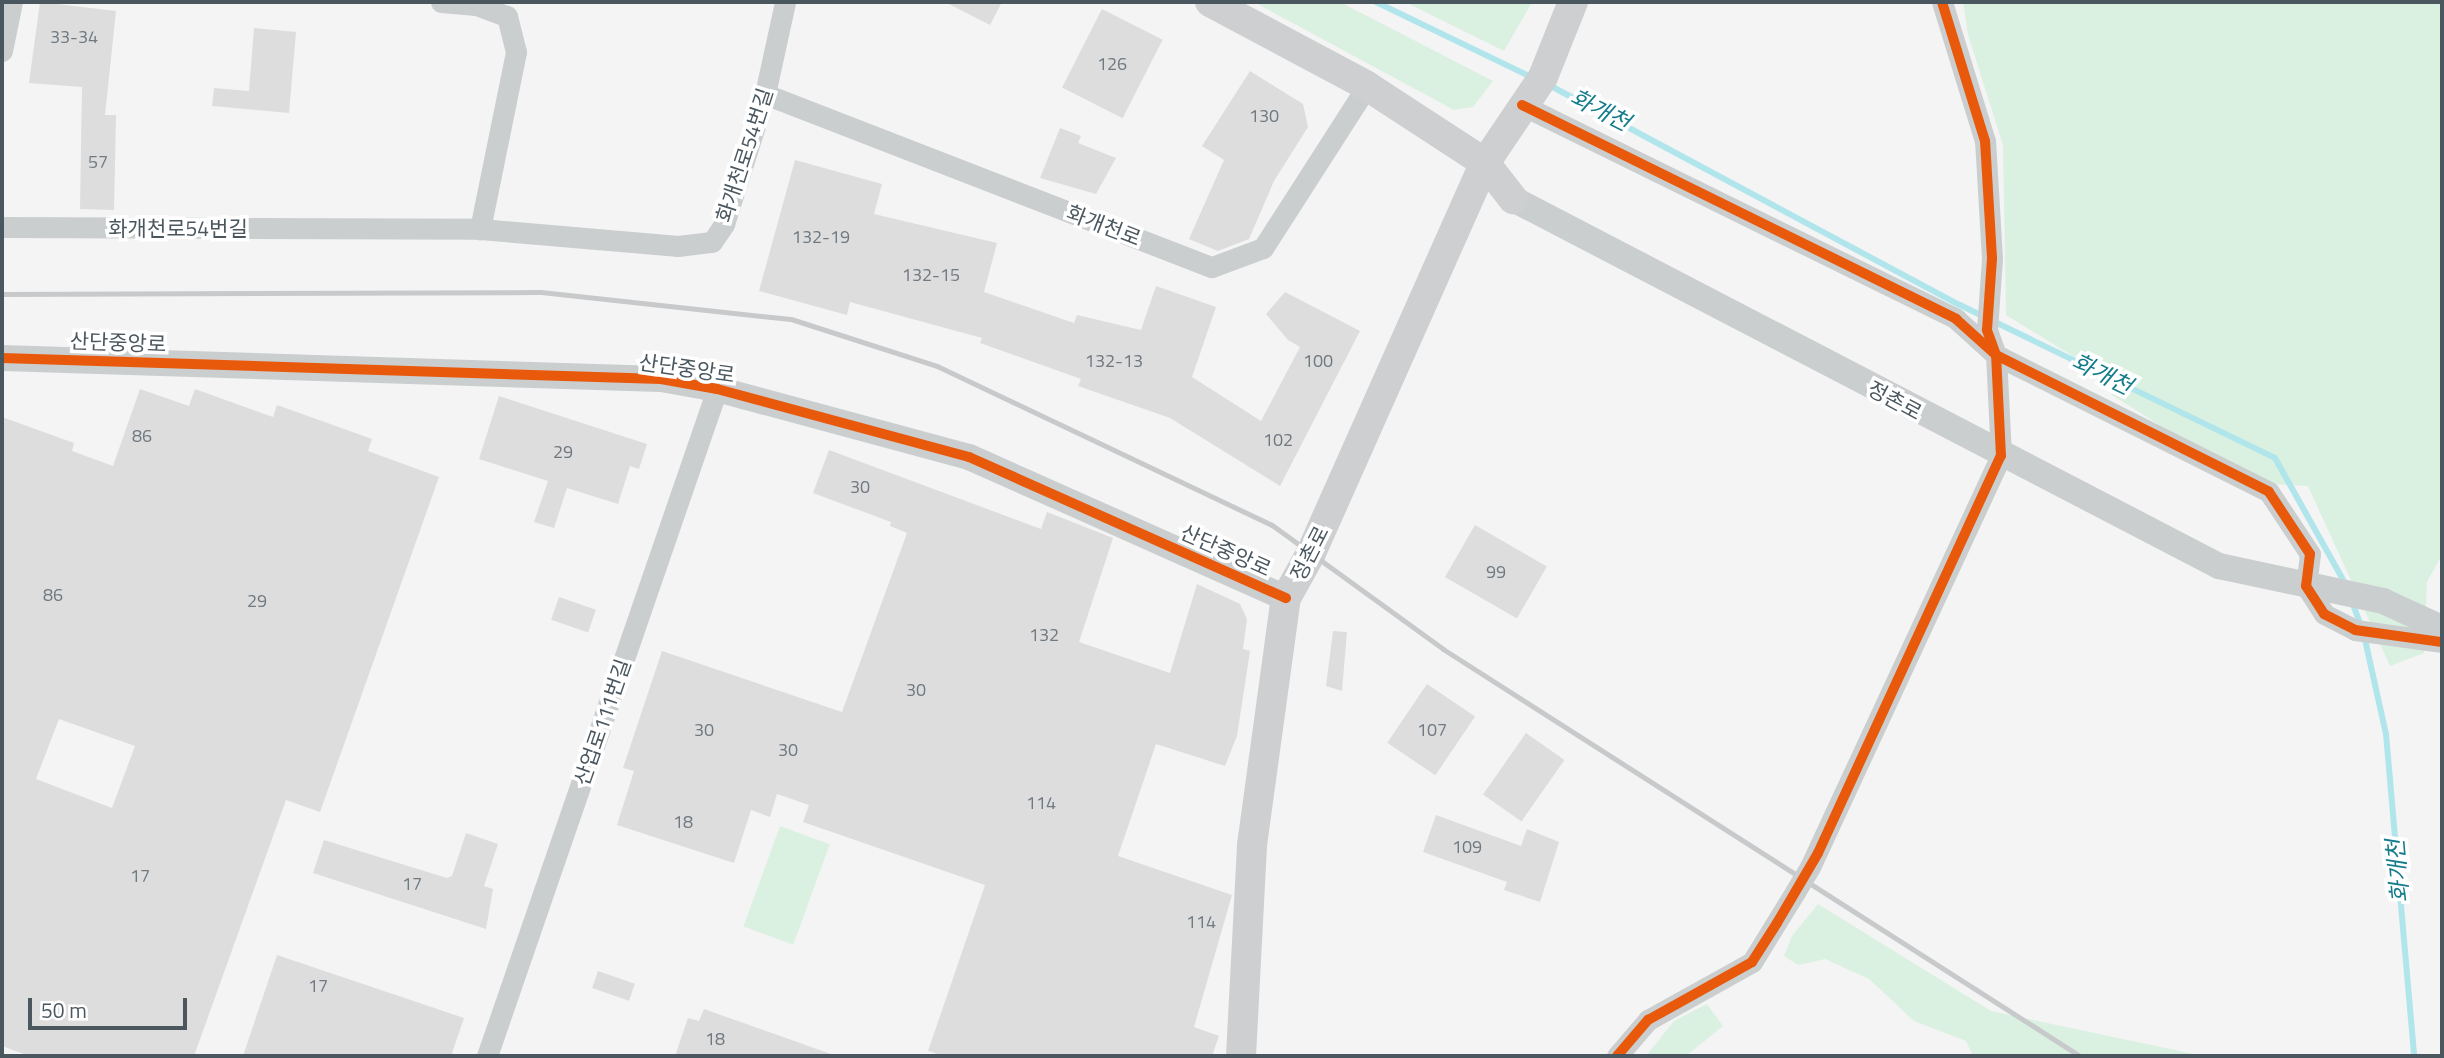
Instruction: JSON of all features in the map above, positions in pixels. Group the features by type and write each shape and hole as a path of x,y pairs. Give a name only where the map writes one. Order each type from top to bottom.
{"main road":[{"path":"1210,2 1367,86 1485,163"},
{"name":"정촌로","path":"1241,1056 1252,845 1286,598 1311,553 1485,163 1532,93 1573,2"},
{"name":"정촌로","path":"1485,163 1513,199"}],"street":[{"path":"2,51 12,2"},
{"path":"441,2 476,5 507,16 516,52 480,229"},
{"name":"화개천로54번길","path":"2,227 480,229 678,246 712,242 724,224 765,94 785,2"},
{"path":"1617,1056 1648,1020 1752,961 1810,867 2001,456 1996,355 1987,330 1989,304 1985,141 1942,2"},
{"name":"화개천로","path":"765,94 1212,267 1263,248 1367,86"},
{"path":"1532,93 1956,319 1996,355 2269,492 2310,554 2324,614 2355,630 2442,642"},
{"name":"정촌로","path":"1513,199 2001,456 2219,566 2384,601 2442,628"},
{"name":"산단중앙로","path":"2,358 661,379 717,389 969,457 1286,598"},
{"name":"산업로111번길","path":"487,1056 717,389"}],"green space":[{"path":"1254,2 1340,2 1493,81 1473,107 1454,110"},
{"path":"1405,2 1527,2 1531,4 1504,51"},
{"path":"1963,2 2442,2 2442,555 2427,582 2424,653 2390,666 2308,486 2265,484 2224,466 2112,395 2107,377 2006,315 2003,145 1968,35"},
{"path":"780,826 830,844 793,945 743,927"},
{"path":"1818,904 1991,1011 2203,1056 1973,1056 1966,1041 1914,1021 1869,979 1825,959 1798,965 1784,956 1792,936"},
{"path":"1707,1004 1723,1026 1686,1056 1646,1056 1674,1021"}],"building":[{"path":"40,2 116,11 105,115 116,115 114,210 80,209 82,87 29,83"},
{"path":"945,2 1002,2 990,25"},
{"path":"1102,9 1163,40 1123,118 1062,87"},
{"path":"254,28 296,32 289,113 212,106 214,88 249,91"},
{"path":"1250,71 1303,104 1308,127 1274,181 1249,239 1218,251 1189,239 1224,160 1202,146"},
{"path":"1060,128 1081,136 1078,143 1116,158 1096,194 1040,178"},
{"path":"795,160 882,184 874,214 997,243 984,292 1074,323 1077,315 1141,330 1156,286 1216,307 1192,377 1261,421 1300,347 1288,340 1266,314 1285,292 1360,331 1280,486 1170,418 1078,386 1081,379 980,343 982,338 850,302 847,315 759,291"},
{"path":"140,389 189,406 195,389 273,417 277,405 372,439 368,451 439,477 320,812 286,800 194,1056 29,1056 2,1046 2,417 74,443 72,451 113,466","holes":["59,719 135,746 112,808 36,779"]},
{"path":"499,396 647,444 639,469 630,466 618,504 567,488 554,528 534,522 548,481 479,459"},
{"path":"829,450 1041,529 1047,512 1113,538 1079,642 1170,673 1197,584 1240,604 1247,619 1243,649 1250,651 1237,736 1225,766 1156,744 1118,856 1232,895 1194,1027 1219,1036 1212,1056 944,1056 928,1051 985,885 803,822 809,805 777,794 770,817 751,810 734,863 617,825 634,771 623,768 662,651 842,712 907,533 890,526 891,522 813,493"},
{"path":"1475,525 1547,566 1517,618 1445,577"},
{"path":"559,597 596,610 588,632 551,620"},
{"path":"1333,631 1347,632 1342,691 1326,686"},
{"path":"1427,684 1475,716 1435,775 1387,743"},
{"path":"1526,733 1565,760 1521,821 1483,794"},
{"path":"1436,815 1521,846 1527,829 1559,842 1540,902 1504,890 1507,882 1423,852"},
{"path":"466,833 498,844 484,886 493,889 486,929 313,873 324,840 447,878 452,876"},
{"path":"277,955 464,1018 451,1056 243,1056"},
{"path":"598,971 635,984 629,1001 592,988"},
{"path":"704,1009 831,1056 675,1056 688,1018 699,1021"}],"waterway":[{"name":"화개천","path":"1376,2 1533,78"},
{"name":"화개천","path":"1549,85 1960,305 2275,458 2346,585"},
{"name":"화개천","path":"2352,602 2361,625"},
{"name":"화개천","path":"2364,635 2386,734 2414,1056"}],"railway":[{"path":"2,294 541,292 791,319 937,366 1272,525 1443,649 2080,1056"}],"cycle path":[{"path":"1617,1056 1648,1020 1752,962 1777,923 1818,853 2001,456 1996,355 1987,330 1992,258 1985,141 1942,2"},
{"path":"1522,105 1956,319 1996,355 2269,492 2310,554 2306,586 2324,614 2355,630 2442,642"},
{"path":"2,358 661,379 717,389 969,457 1286,598"}]}
